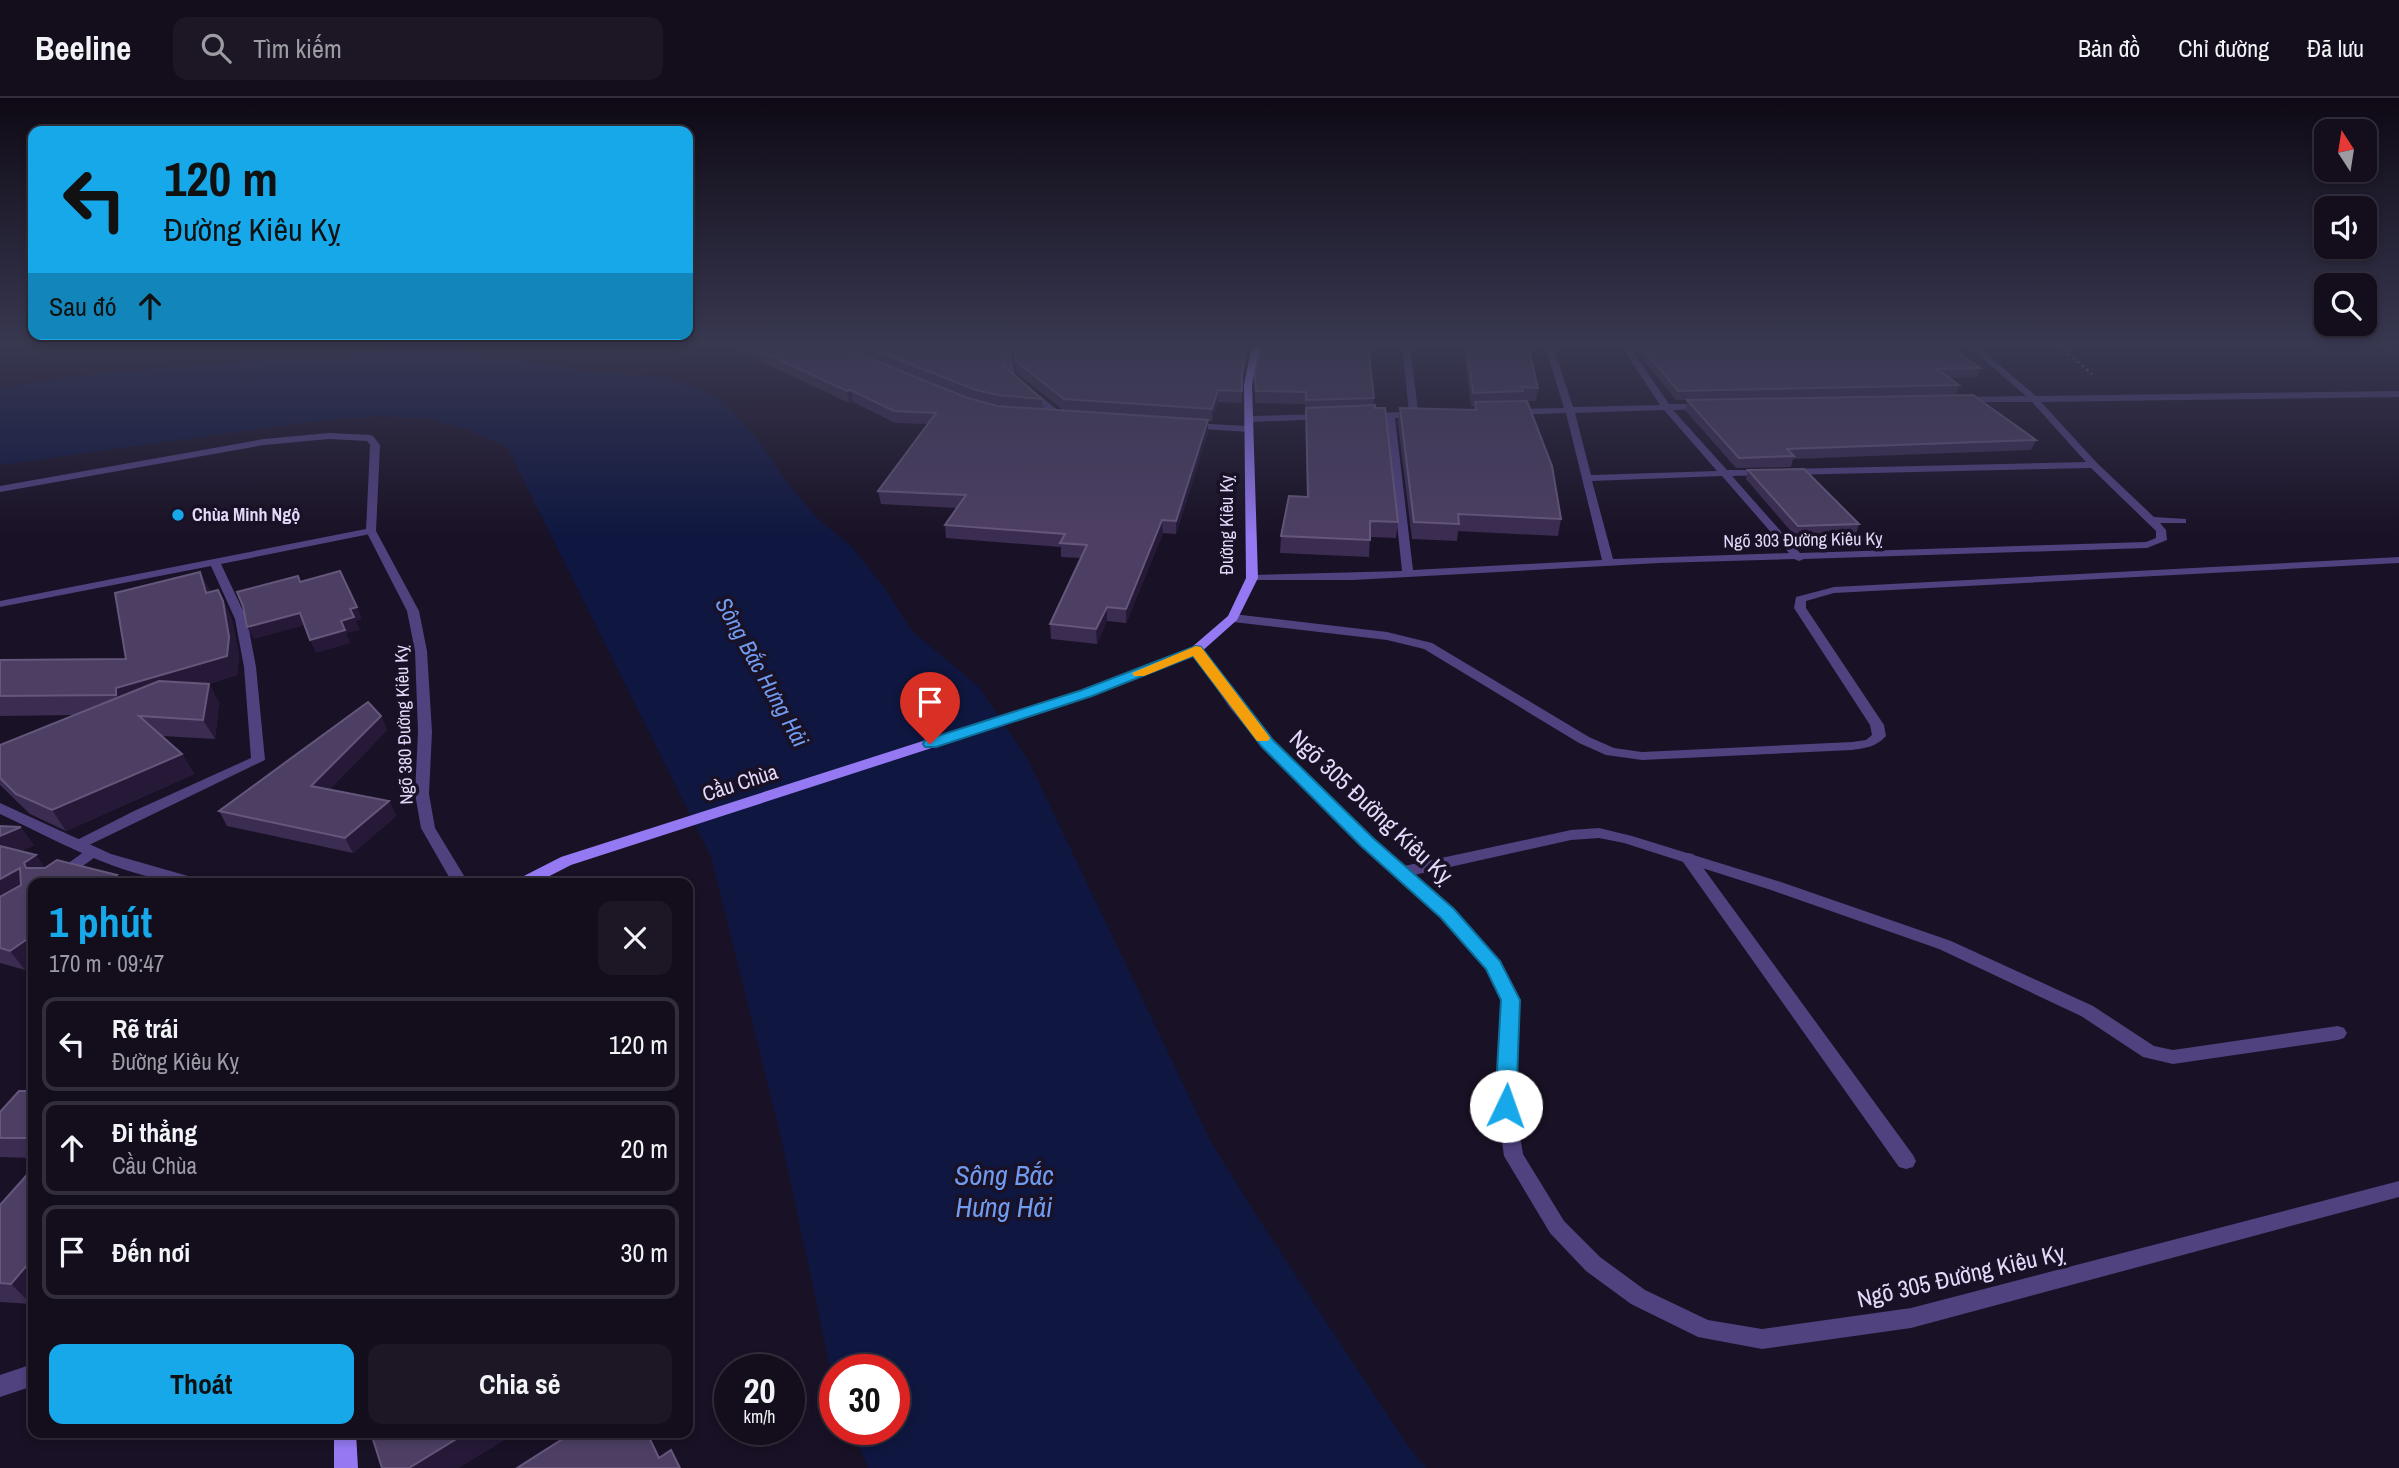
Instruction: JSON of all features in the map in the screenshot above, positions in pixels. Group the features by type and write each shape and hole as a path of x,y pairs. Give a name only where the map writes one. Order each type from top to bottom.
{"main road":[{"name":"Đường Kiêu Kỵ","path":"1087,693 1196,650 1233,618 1252,578 1249,410"},
{"name":"Cầu Chùa","path":"533,878 566,861 1087,693"},
{"path":"345,1438 346,1468"}],"street":[{"path":"1053,410 1064,419"},
{"path":"1413,410 1414,415"},
{"path":"1505,412 1604,410"},
{"path":"1669,410 1799,558"},
{"path":"2044,410 2094,465 2150,520 2182,521"},
{"path":"1570,411 1608,562"},
{"path":"1352,416 1427,414"},
{"path":"1390,415 1408,574"},
{"path":"1041,417 1077,419"},
{"path":"1183,425 1249,424 1339,417"},
{"path":"0,489 237,446 310,437 355,435 370,438 375,445 371,531 0,604"},
{"path":"1587,478 2094,465"},
{"name":"Ngõ 303 Đường Kiêu Kỵ","path":"1252,578 1408,574 1608,562 2147,545 2162,540 2163,535 2150,520"},
{"name":"Ngõ 380 Đường Kiêu Kỵ","path":"371,531 413,611 422,678 425,732 422,794 428,828 457,878"},
{"path":"1233,618 1374,634 1428,646 1584,740 1611,752 1643,756 1852,746 1870,743 1879,736 1877,724 1800,608 1800,599 1834,590 2399,560"},
{"path":"78,845 151,808 258,760 250,667 241,619 215,562"},
{"name":"Ngõ 305 Đường Kiêu Kỵ","path":"1196,650 1267,744 1367,842 1448,913 1493,966 1510,1000 1506,1106 1514,1156 1558,1227 1592,1264 1638,1297 1706,1330 1762,1339 1911,1318 2399,1189"},
{"path":"0,808 106,858 176,878"},
{"path":"1402,872 1571,835 1599,833 1688,858 1945,946 2087,1011 2149,1052 2173,1057 2338,1033"},
{"path":"56,878 93,852"},
{"path":"1688,858 1906,1161"},
{"path":"0,1386 28,1377"}],"water":[{"name":"Sông Bắc Hưng Hải","path":"0,410 731,410 762,445 789,485 818,519 852,547 884,587 912,631 979,687 1028,760 1210,1140 1256,1215 1408,1446 1426,1468 868,1468 858,1445 910,1445 910,1354 827,1354 781,1138 711,857 507,447 466,429 428,419 382,416 316,421 0,465"}],"building":[{"path":"892,410 1056,410 1208,420 1176,521 1162,520 1126,609 1107,607 1096,629 1050,624 1087,545 1060,543 1065,534 945,525 966,495 878,491 936,413"},
{"path":"1306,410 1385,410 1398,522 1370,521 1370,540 1281,536 1289,496 1308,497"},
{"path":"1400,410 1530,410 1552,466 1561,519 1458,514 1459,524 1414,522"},
{"path":"1696,410 1994,410 2036,440 1787,449 1794,456 1739,458"},
{"path":"1804,469 1859,524 1798,526 1748,470"},
{"path":"340,571 357,607 350,609 354,617 341,621 345,630 310,640 300,613 247,627 237,592 298,576 300,582"},
{"path":"200,572 206,593 218,590 223,601 229,637 227,656 116,688 116,695 0,696 0,660 126,659 115,593"},
{"path":"159,681 209,684 203,720 139,716 182,754 52,810 16,794 0,778 0,745"},
{"path":"368,702 381,716 311,786 389,801 345,838 219,811"},
{"path":"0,826 21,827 0,836"},
{"path":"0,846 36,855 24,863 26,868 45,868 57,860 117,875 113,878 28,878 28,938 10,951 0,948 0,897 21,885 20,868 0,879"},
{"path":"19,1091 28,1091 28,1138 0,1138 0,1112"},
{"path":"28,1174 28,1264 11,1284 0,1283 0,1205"},
{"path":"373,1438 458,1438 409,1468 382,1468"},
{"path":"564,1438 649,1438 659,1458 671,1450 680,1468 517,1468"}],"slow traffic":[{"path":"1139,673 1196,650 1235,705 1263,738"}],"place":[{"name":"Chùa Minh Ngộ","path":"178,515"}],"route":[{"path":"930,744 1087,693 1196,650 1267,744 1367,842 1448,913 1493,966 1510,1000 1506,1106"}]}
